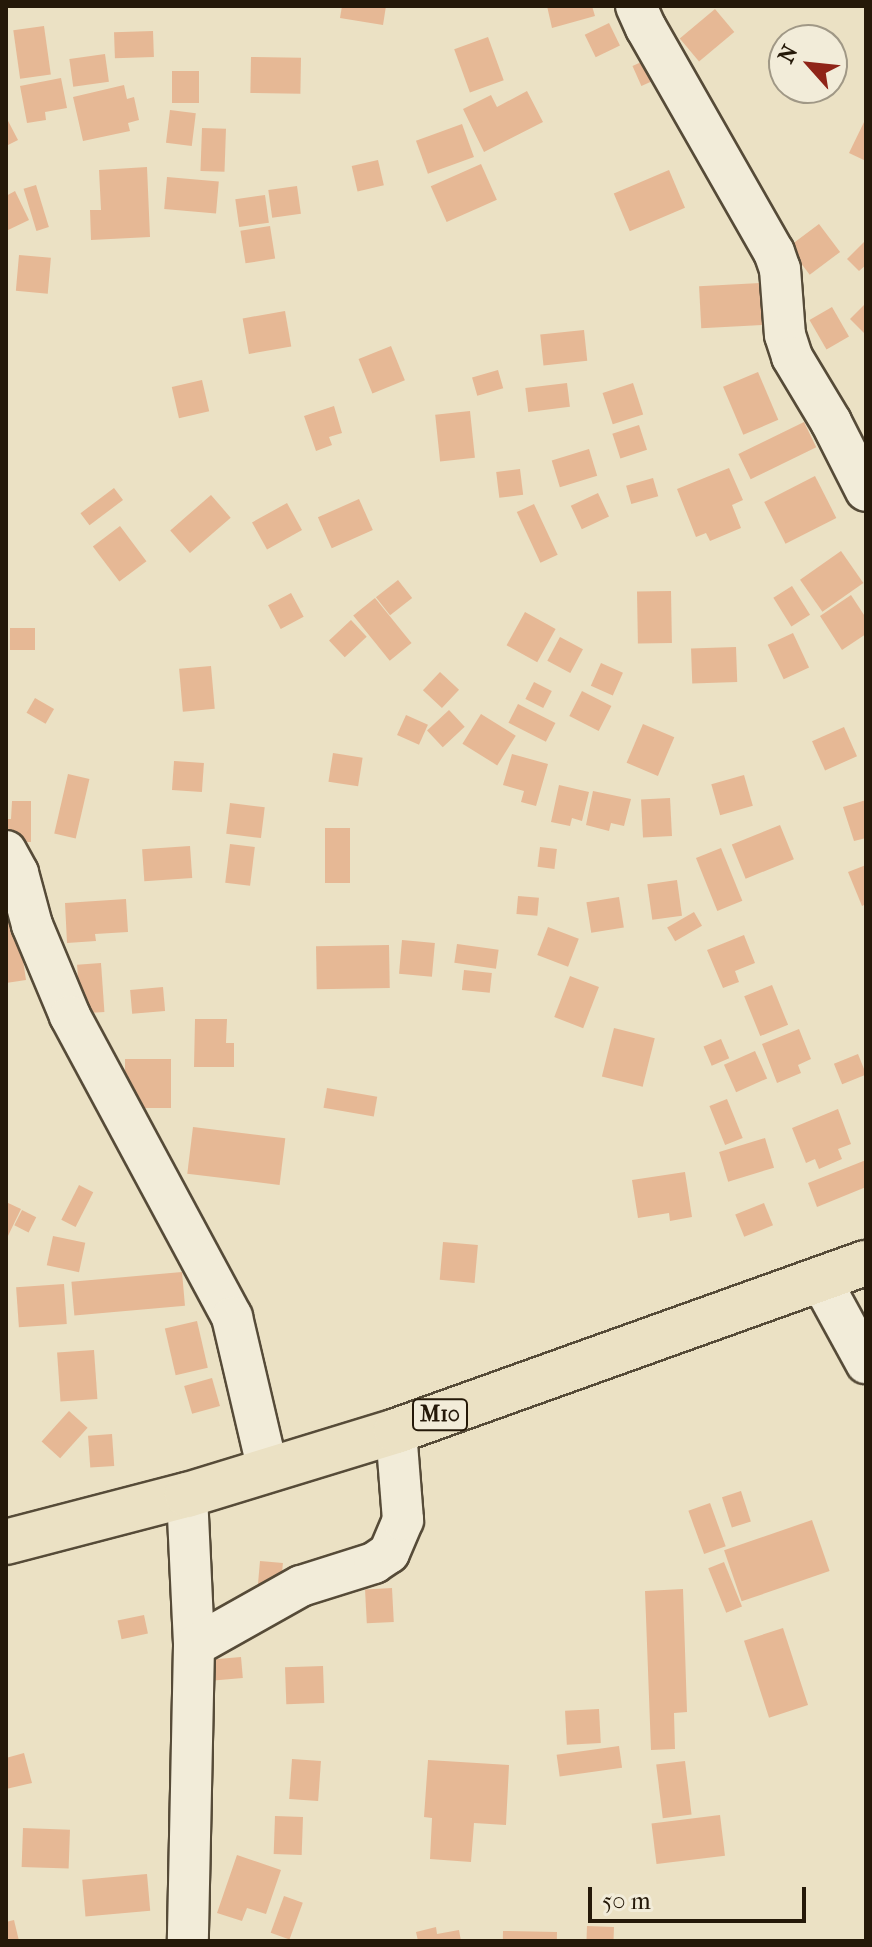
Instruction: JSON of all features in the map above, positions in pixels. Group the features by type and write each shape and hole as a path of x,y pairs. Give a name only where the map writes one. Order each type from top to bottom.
{"highway":[{"name":"M10","path":"6,1542 187,1495 396,1431 866,1263"}],"street":[{"path":"636,6 774,252 780,269 785,335 792,357 831,422 866,491"},
{"path":"6,851 18,873 32,925 70,1016 232,1317 268,1471"},
{"path":"820,1279 866,1363"},
{"path":"194,1646 301,1586 374,1563 389,1553 403,1520 396,1431"},
{"path":"187,1495 194,1646 188,1941"}],"building":[{"path":"342,6 386,6 383,25 340,18"},
{"path":"547,6 592,6 595,16 552,28"},
{"path":"715,9 734,32 699,62 680,39"},
{"path":"609,23 620,45 596,57 585,35"},
{"path":"44,26 51,75 20,79 13,30"},
{"path":"153,31 154,57 115,58 114,32"},
{"path":"488,37 504,80 470,93 454,49"},
{"path":"105,54 109,82 73,87 69,59"},
{"path":"251,57 301,58 300,94 250,93"},
{"path":"648,59 657,79 641,86 632,66"},
{"path":"172,71 199,71 199,103 172,103"},
{"path":"61,78 67,108 45,112 46,120 27,123 20,86"},
{"path":"124,85 127,99 134,97 139,120 128,123 130,131 83,141 73,97"},
{"path":"527,91 543,122 484,152 463,109 491,95 497,107"},
{"path":"170,110 196,113 192,146 166,143"},
{"path":"6,117 18,140 6,146"},
{"path":"866,118 866,161 849,153"},
{"path":"462,124 474,157 428,174 416,141"},
{"path":"202,128 226,129 224,172 200,171"},
{"path":"378,160 384,185 358,191 352,166"},
{"path":"481,164 497,200 447,222 431,186"},
{"path":"147,167 150,237 91,240 90,210 101,210 99,170"},
{"path":"669,170 685,208 630,231 614,193"},
{"path":"167,177 219,182 216,213 164,209"},
{"path":"36,185 49,227 36,231 24,189"},
{"path":"297,186 301,214 272,218 268,190"},
{"path":"15,191 29,220 6,231 6,196"},
{"path":"265,195 269,223 239,227 235,199"},
{"path":"819,224 840,252 810,275 789,247"},
{"path":"270,226 275,259 246,263 240,231"},
{"path":"866,240 866,265 859,271 847,259"},
{"path":"19,255 51,258 48,294 16,291"},
{"path":"760,283 762,325 701,328 699,286"},
{"path":"866,303 866,335 850,319"},
{"path":"832,307 849,336 826,349 809,320"},
{"path":"285,311 291,346 249,354 243,318"},
{"path":"584,330 587,361 543,365 540,335"},
{"path":"391,346 405,380 372,393 359,359"},
{"path":"498,370 503,388 477,396 472,377"},
{"path":"758,372 778,420 743,435 723,387"},
{"path":"202,380 209,411 179,418 172,387"},
{"path":"567,383 570,407 528,412 525,388"},
{"path":"633,383 643,414 613,424 603,393"},
{"path":"334,406 342,433 329,437 332,445 316,451 304,416"},
{"path":"470,411 475,458 440,461 435,415"},
{"path":"804,422 816,447 751,479 738,454"},
{"path":"639,425 647,450 620,458 612,434"},
{"path":"589,449 597,476 560,487 552,460"},
{"path":"729,468 743,500 732,505 741,528 710,541 706,533 696,537 677,489"},
{"path":"520,469 523,495 499,498 496,472"},
{"path":"815,476 836,518 786,544 764,502"},
{"path":"653,478 658,496 631,504 626,486"},
{"path":"114,488 123,500 89,525 80,513"},
{"path":"598,493 609,517 582,529 571,506"},
{"path":"211,495 231,518 190,553 170,530"},
{"path":"359,499 373,530 332,548 318,517"},
{"path":"287,503 302,530 267,550 252,522"},
{"path":"534,504 558,555 540,563 517,512"},
{"path":"120,526 146,561 119,582 93,546"},
{"path":"841,551 863,583 822,612 800,580"},
{"path":"398,580 412,598 390,615 376,597"},
{"path":"792,586 810,615 791,626 773,598"},
{"path":"671,591 672,643 638,644 637,592"},
{"path":"291,593 304,617 281,629 268,605"},
{"path":"851,595 866,618 866,634 842,650 820,616"},
{"path":"375,598 412,643 390,661 353,616"},
{"path":"525,612 556,629 537,662 507,645"},
{"path":"351,620 367,637 345,657 329,640"},
{"path":"10,628 35,628 35,650 10,650"},
{"path":"793,633 809,667 784,679 768,645"},
{"path":"560,637 583,649 570,673 547,661"},
{"path":"736,647 737,682 692,684 691,649"},
{"path":"601,663 623,673 613,696 591,686"},
{"path":"211,666 215,709 183,712 179,669"},
{"path":"440,672 459,690 442,708 423,690"},
{"path":"534,682 552,691 543,708 525,699"},
{"path":"582,691 611,706 599,731 569,716"},
{"path":"35,698 54,709 46,724 26,713"},
{"path":"518,704 555,723 546,742 508,723"},
{"path":"449,710 465,727 443,747 427,730"},
{"path":"481,714 516,736 497,765 462,744"},
{"path":"406,715 428,725 419,745 397,735"},
{"path":"643,724 674,737 658,776 627,763"},
{"path":"844,727 857,756 825,770 812,741"},
{"path":"333,753 363,758 358,786 328,782"},
{"path":"512,754 548,764 536,806 521,802 524,791 503,785"},
{"path":"174,761 204,763 202,792 172,790"},
{"path":"68,774 89,779 76,838 54,833"},
{"path":"744,775 753,806 720,815 711,784"},
{"path":"559,785 589,792 582,821 572,818 570,826 551,822"},
{"path":"593,791 631,799 624,826 611,823 609,831 586,825"},
{"path":"670,798 672,836 643,837 641,800"},
{"path":"866,800 866,838 854,841 843,807"},
{"path":"12,801 31,801 31,842 6,842 6,819 11,819"},
{"path":"230,803 265,807 261,838 226,834"},
{"path":"780,825 794,859 746,879 732,844"},
{"path":"325,828 350,828 350,883 325,883"},
{"path":"230,844 255,847 250,886 225,883"},
{"path":"190,846 192,878 144,881 142,849"},
{"path":"540,847 557,849 554,869 538,867"},
{"path":"721,848 742,901 717,911 696,858"},
{"path":"866,865 866,904 862,906 848,872"},
{"path":"677,880 682,916 652,920 647,884"},
{"path":"12,886 26,980 6,983 6,887"},
{"path":"518,896 539,898 537,916 516,914"},
{"path":"619,897 624,928 591,933 586,902"},
{"path":"126,899 128,932 95,934 96,941 67,943 65,903"},
{"path":"694,912 702,926 675,941 667,928"},
{"path":"548,927 579,939 568,967 537,955"},
{"path":"744,935 755,963 735,971 739,982 723,988 707,950"},
{"path":"402,940 435,943 432,977 399,974"},
{"path":"457,944 499,950 496,969 454,963"},
{"path":"389,945 390,988 317,989 316,946"},
{"path":"101,963 104,1012 80,1014 77,965"},
{"path":"464,970 492,973 490,993 462,990"},
{"path":"570,976 599,987 583,1028 554,1017"},
{"path":"772,985 788,1025 760,1036 744,996"},
{"path":"163,987 165,1011 132,1014 130,990"},
{"path":"195,1019 227,1019 226,1043 234,1043 234,1067 194,1067"},
{"path":"614,1028 655,1038 643,1087 602,1077"},
{"path":"799,1029 811,1059 798,1065 801,1073 777,1083 762,1044"},
{"path":"721,1039 729,1058 712,1066 704,1046"},
{"path":"755,1051 767,1078 736,1092 724,1065"},
{"path":"858,1054 866,1074 842,1084 834,1064"},
{"path":"125,1059 171,1059 171,1108 125,1108"},
{"path":"327,1088 377,1097 374,1117 324,1108"},
{"path":"727,1099 743,1138 725,1145 709,1106"},
{"path":"838,1109 851,1144 838,1149 842,1159 819,1169 815,1159 806,1163 792,1128"},
{"path":"193,1127 285,1138 280,1185 187,1174"},
{"path":"765,1138 774,1168 728,1182 719,1152"},
{"path":"866,1160 866,1187 817,1207 808,1183"},
{"path":"685,1172 692,1217 670,1221 669,1213 638,1218 632,1180"},
{"path":"79,1185 93,1192 76,1227 61,1220"},
{"path":"6,1202 21,1209 6,1240"},
{"path":"764,1203 773,1225 744,1237 735,1215"},
{"path":"22,1210 36,1217 29,1232 14,1225"},
{"path":"53,1236 85,1243 79,1272 47,1265"},
{"path":"443,1242 478,1245 475,1283 440,1280"},
{"path":"182,1272 185,1306 74,1316 71,1282"},
{"path":"64,1284 67,1324 19,1327 16,1287"},
{"path":"197,1321 208,1368 176,1375 165,1328"},
{"path":"94,1350 97,1399 61,1401 57,1353"},
{"path":"212,1378 220,1406 192,1414 184,1386"},
{"path":"69,1411 88,1428 60,1458 42,1441"},
{"path":"112,1434 114,1466 90,1468 88,1436"},
{"path":"741,1491 751,1521 732,1528 722,1497"},
{"path":"710,1503 726,1546 704,1554 688,1511"},
{"path":"812,1520 830,1571 742,1601 724,1550"},
{"path":"260,1561 283,1563 281,1587 258,1585"},
{"path":"724,1562 742,1607 726,1613 708,1568"},
{"path":"392,1588 394,1622 367,1623 365,1589"},
{"path":"683,1589 687,1712 674,1713 675,1749 651,1750 645,1591"},
{"path":"144,1615 148,1634 122,1639 118,1621"},
{"path":"783,1628 808,1705 769,1718 744,1641"},
{"path":"241,1657 243,1678 208,1681 206,1660"},
{"path":"323,1666 324,1703 286,1704 285,1667"},
{"path":"599,1709 601,1743 567,1745 565,1711"},
{"path":"619,1746 622,1768 560,1777 557,1755"},
{"path":"24,1753 32,1783 6,1789 6,1758"},
{"path":"292,1759 321,1761 318,1801 289,1799"},
{"path":"428,1760 509,1765 506,1825 474,1823 471,1862 430,1859 432,1818 424,1817"},
{"path":"685,1761 692,1815 663,1818 656,1765"},
{"path":"720,1815 725,1856 657,1864 652,1823"},
{"path":"275,1816 303,1817 302,1855 274,1854"},
{"path":"23,1828 70,1830 69,1869 22,1867"},
{"path":"237,1855 281,1870 266,1914 247,1908 242,1921 217,1913"},
{"path":"147,1874 150,1911 85,1917 82,1880"},
{"path":"284,1896 303,1903 289,1939 271,1933"},
{"path":"14,1920 19,1941 6,1941 6,1922"},
{"path":"587,1926 614,1927 613,1941 586,1941"},
{"path":"436,1927 437,1934 459,1930 461,1941 418,1941 416,1932"},
{"path":"503,1931 557,1932 557,1941 503,1941"}]}
